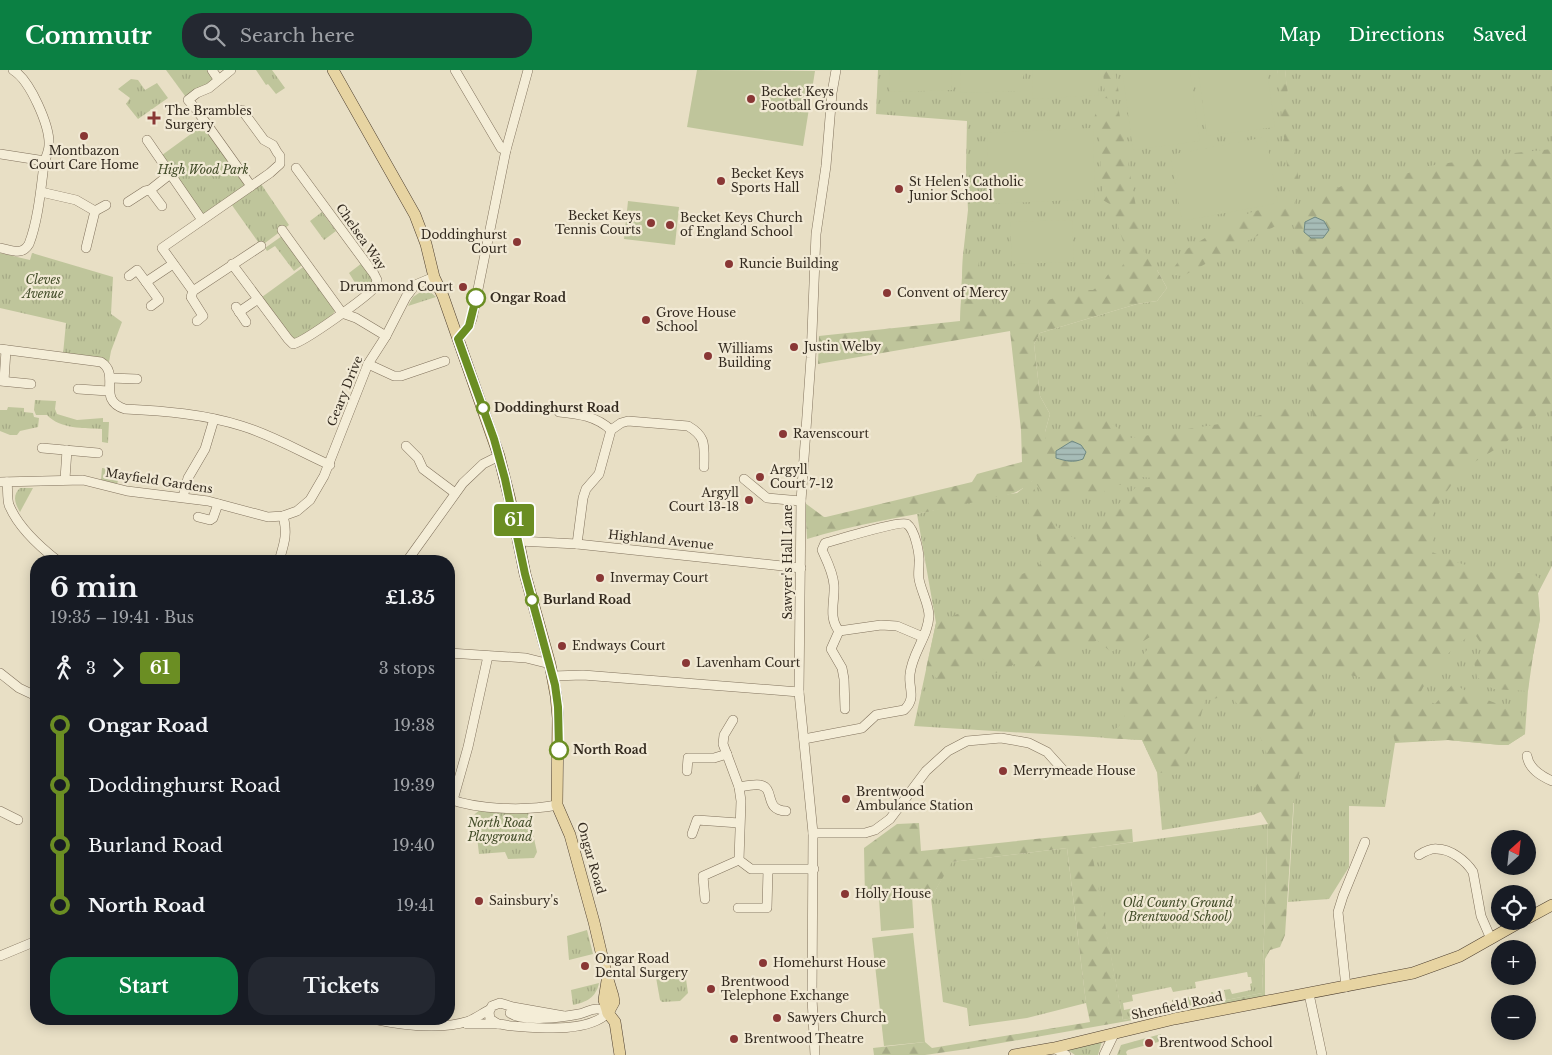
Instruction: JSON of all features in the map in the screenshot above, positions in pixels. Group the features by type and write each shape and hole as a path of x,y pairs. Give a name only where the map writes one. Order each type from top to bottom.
{"main road":[{"name":"Ongar Road","path":"333,70 415,215 426,244 434,277 443,296 499,456 530,592 553,676 558,718 557,805 568,825 594,922 614,1002 608,1013 615,1022 620,1055"},
{"path":"1536,914 1552,905"},
{"name":"Shenfield Road","path":"1014,1055 1054,1048 1174,1019 1413,973 1460,956 1506,930"}],"street":[{"path":"0,248 21,252 31,242 41,192 44,161 49,148 45,124 33,95 25,81 13,70"},
{"path":"212,70 218,79"},
{"path":"231,70 209,88 188,100 251,186"},
{"path":"455,70 501,148 506,150"},
{"path":"458,339 472,319 506,150 528,70"},
{"name":"Sawyer's Hall Lane","path":"814,1055 812,998 813,833 799,692 801,501 811,358 816,234 826,166 832,93 836,70"},
{"path":"193,292 162,248 280,164 280,156 272,145 264,140 242,110"},
{"path":"146,140 202,220"},
{"path":"0,154 44,161"},
{"name":"Chelsea Way","path":"296,168 376,278 377,284 373,290 342,313"},
{"path":"128,202 145,191 150,190 169,175"},
{"path":"150,190 162,206"},
{"path":"41,192 76,200 95,211"},
{"path":"86,248 95,211 106,204"},
{"path":"282,230 342,313 356,318 386,336"},
{"path":"197,321 203,316 191,297 193,292 260,246"},
{"path":"146,282 173,264"},
{"path":"232,264 293,344 303,341 342,313"},
{"path":"129,276 137,270 146,282 159,300 151,306"},
{"name":"Geary Drive","path":"283,516 297,511 310,500 330,465 347,415 368,364 411,290 422,281 434,277"},
{"path":"246,322 237,310 258,299"},
{"path":"31,384 2,381 3,350 101,362 107,367 110,378 108,391 114,404 118,407 183,413 227,422 255,431 330,465"},
{"path":"368,364 394,376 401,376 444,361"},
{"path":"110,378 137,379"},
{"path":"78,389 108,391"},
{"path":"138,419 140,409"},
{"path":"559,412 597,419 611,430"},
{"path":"183,497 188,478 204,449 214,419"},
{"path":"578,544 583,498 586,489 599,474 604,462 611,430 621,423 628,421 688,426 696,430 703,440 704,467"},
{"path":"406,446 418,458 423,469 455,492"},
{"name":"Mayfield Gardens","path":"42,448 98,453"},
{"path":"65,479 67,450"},
{"path":"411,555 455,492 479,468 499,456"},
{"path":"744,479 767,498 801,501"},
{"name":"Mayfield Gardens","path":"3,482 83,480 127,491 183,497 218,504 262,516 283,516"},
{"path":"3,482 8,503 17,520 51,555"},
{"name":"Mayfield Gardens","path":"198,518 210,520 213,518 218,504"},
{"path":"281,555 286,536 283,516"},
{"path":"804,739 862,728 876,715 904,710 912,698 910,674 929,614 918,577 920,562 916,539 905,523 825,543 822,550 831,570 834,584 832,614 834,625 839,631"},
{"name":"Highland Avenue","path":"519,541 578,544 801,568"},
{"path":"839,631 881,625 897,626 923,637"},
{"path":"839,631 831,649 842,668 845,710"},
{"path":"455,653 526,658 550,664"},
{"path":"455,788 468,747 488,656"},
{"path":"0,673 19,688 30,693"},
{"path":"553,676 583,675 799,692"},
{"path":"733,720 724,735 723,744 739,787 741,801 739,860"},
{"path":"813,833 865,833 875,830 890,819 926,771 948,751 967,740 1001,738 1029,743 1047,752 1065,772"},
{"path":"687,771 688,758 714,758 727,754"},
{"path":"1527,756 1528,763 1542,776 1552,782"},
{"path":"739,787 760,785 769,792 771,804 775,808 786,811"},
{"path":"455,801 483,807 542,808 557,805"},
{"path":"0,810 18,820"},
{"path":"692,834 697,820 739,823"},
{"path":"1346,987 1338,912 1365,842"},
{"path":"1418,855 1430,849 1444,850 1456,856 1470,867 1473,872 1480,916 1491,938"},
{"path":"739,860 751,869 814,869"},
{"path":"705,899 702,876 739,860"},
{"path":"738,908 767,908 768,870"},
{"path":"0,956 30,944"},
{"path":"1309,994 1322,1055"},
{"path":"455,1024 468,1021 490,1010 497,1003 522,1018 564,1016 598,1009 608,1013 601,1020 565,1028 524,1027 500,1024 455,1024"},
{"path":"500,1024 508,1019 508,1009"},
{"path":"490,1010 490,1019 500,1024"},
{"path":"1104,1055 1114,1034"},
{"path":"1054,1048 1066,1055"}],"green space":[{"path":"166,70 212,70 218,79 188,100"},
{"path":"256,70 272,70 285,88 276,94 268,84 266,85"},
{"name":"Becket Keys Football Grounds","path":"697,70 815,71 803,146 687,127"},
{"path":"878,70 1277,70 1290,120 1285,70 1552,70 1552,566 1538,593 1540,619 1529,676 1525,734 1508,745 1448,740 1395,743 1385,807 1349,806 1349,867 1329,899 1288,902 1294,803 1285,802 1253,815 1162,830 1157,772 1142,740 914,726 936,623 917,514 995,496 1017,493 1044,471 1045,432 1050,414 1040,396 1034,344 1040,333 1137,304 1157,301 1167,288 1157,270 1098,298 960,325 963,255 968,210 966,168 967,121 876,114"},
{"path":"889,70 951,70 952,90 890,92"},
{"path":"960,70 1023,70 1023,91 961,93"},
{"path":"1032,70 1098,70 1099,95 1033,99"},
{"path":"1103,70 1115,70 1120,100 1105,98"},
{"path":"1122,70 1190,70 1200,141 1133,150"},
{"path":"1198,70 1267,70 1275,127 1207,136"},
{"path":"1277,70 1285,70 1300,191 1291,211 1292,216 1306,206 1315,196 1351,183 1381,182 1429,166 1552,149 1552,404 1541,411 1504,444 1463,469 1442,498 1432,516 1432,552 1459,563 1494,573 1532,573 1543,581 1538,593 1540,619 1528,691 1493,689 1477,677 1474,662 1486,651 1474,633 1457,645 1442,660 1419,696 1435,704 1453,684 1472,694 1521,713 1525,734 1508,745 1448,740 1395,742 1389,719 1390,684 1323,669 1294,796 1285,935 1280,947 1270,950 1265,959 1265,997 967,1049 925,1055 874,1055 873,1048 925,1042 932,1048 1090,1022 1067,848 952,862 931,898 912,900 912,896 865,899 864,848 897,824 919,823 921,851 1132,829 1133,842 1091,848 1123,1020 1262,993 1268,824 1259,809 1255,787 1269,760 1258,731 1231,696 1205,700 1195,738 1176,775 1157,772 1142,740 1104,738 1119,726 1127,711 1120,702 1122,685 1140,658 1154,642 1150,637 1137,645 1119,648 1111,652 1097,640 1084,650 1075,642 1067,645 1059,660 1042,676 1033,669 1041,656 1038,650 1032,651 1023,663 1015,664 996,673 978,654 941,682 926,669 936,623 974,607 991,589 1039,566 1043,557 1023,488 1010,494 852,527 807,539 805,503 826,517 972,482 977,474 1022,462 1021,430 1010,331 818,364 819,336 960,321 963,255 978,256 979,303 982,309 1035,304 1081,290 1093,290 1102,283 1109,273 1121,268 1128,256 1111,205 1103,200 1099,130 1092,123 1099,105 1118,106 1144,252 1154,259 1157,270 1167,288 1157,301 1137,304 1040,333 1034,344 1040,396 1050,414 1045,432 1046,446 1070,418 1103,417 1131,438 1238,421 1287,408 1313,421 1296,241 1292,217 1183,276 1174,275 1173,269 1187,249 1205,238 1216,238 1241,217 1252,212 1291,204","holes":["1142,477 1153,478 1151,487 1135,488 1123,501 1111,509 1098,527 1075,539 1056,526 1050,512 1039,499 1031,482 1034,480 1043,494 1102,494 1110,485 1126,485"]},
{"path":"131,79 138,80 145,90 157,83 168,98 138,119 126,104 130,98 118,89"},
{"name":"High Wood Park","path":"206,123 251,186 259,181 289,225 261,246 229,201 202,220 158,158"},
{"path":"1093,128 1095,199 989,204 987,133"},
{"path":"1266,137 1278,203 1182,221 1170,155"},
{"name":"Becket Keys Tennis Courts","path":"628,201 679,207 675,245 624,239"},
{"path":"322,212 336,231 324,240 310,221"},
{"path":"1072,220 1074,262 1012,264 1010,222"},
{"path":"282,236 305,263 294,271 275,246 267,251 265,248"},
{"name":"Cleves Avenue","path":"0,253 30,260 32,253 113,277 111,314 122,322 109,362 63,354 66,323 0,308"},
{"path":"362,263 374,282 362,294 349,273"},
{"path":"306,265 335,311 316,328 293,339 262,297"},
{"path":"422,291 429,291 436,297 408,306 413,297"},
{"path":"35,400 56,401 55,409 57,414 77,420 103,418 103,422 109,422 108,443 102,442 102,429 73,427 52,420 47,415 36,415 34,410"},
{"path":"8,407 24,408 24,412 33,413 34,417 39,418 38,427 20,431 17,435 10,435 0,431 0,410 7,410"},
{"path":"102,468 121,470 117,484 101,480"},
{"path":"20,488 33,488 20,512 15,500 17,491"},
{"name":"North Road Playground","path":"483,807 527,808 537,852 534,858 508,859 505,852 479,854 476,828 471,825 475,814"},
{"name":"Old County Ground (Brentwood School)","path":"1268,824 1262,993 1226,1000 1224,990 1230,989 1232,994 1251,990 1251,977 1248,977 1247,972 1195,982 1196,988 1173,992 1171,987 1132,995 1133,1001 1123,1003 1124,1010 1134,1008 1135,1013 1173,1006 1172,1000 1175,999 1176,1005 1184,1003 1183,998 1198,995 1199,1000 1212,998 1211,992 1213,992 1215,1002 1123,1020 1090,848"},
{"path":"1067,848 1086,1003 1027,1018 969,1026 967,1008 943,1002 931,898 951,862"},
{"path":"912,896 914,928 881,931 879,898"},
{"path":"587,930 593,954 569,960 567,936"},
{"path":"913,933 925,1042 884,1046 872,938"},
{"path":"676,971 686,979 688,993 680,1001 662,1002 655,972"},
{"path":"599,983 593,996 573,1005 571,990"},
{"path":"1161,1034 1162,1041 1128,1050 1126,1052 1127,1055 1117,1055 1121,1045"},
{"path":"1102,1041 1098,1055 1075,1055 1068,1050"}],"water":[{"path":"1315,217 1324,221 1329,230 1323,238 1311,238 1304,232 1305,222"},
{"path":"1072,441 1081,445 1086,452 1083,459 1070,461 1056,458 1056,451"}],"bus line":[{"name":"61","path":"476,298 469,326 458,339 494,439 505,479 525,574 555,685 558,707 559,750"}],"place":[{"name":"Becket Keys Football Grounds","path":"751,99"},
{"name":"The Brambles Surgery","path":"154,118"},
{"name":"Montbazon Court Care Home","path":"84,136"},
{"name":"Becket Keys Sports Hall","path":"721,181"},
{"name":"St Helen's Catholic Junior School","path":"899,189"},
{"name":"Becket Keys Tennis Courts","path":"651,223"},
{"name":"Becket Keys Church of England School","path":"670,225"},
{"name":"Doddinghurst Court","path":"517,242"},
{"name":"Runcie Building","path":"729,264"},
{"name":"Drummond Court","path":"463,287"},
{"name":"Convent of Mercy","path":"887,293"},
{"name":"Ongar Road","path":"476,298"},
{"name":"Grove House School","path":"646,320"},
{"name":"Justin Welby","path":"794,347"},
{"name":"Williams Building","path":"708,356"},
{"name":"Doddinghurst Road","path":"483,408"},
{"name":"Ravenscourt","path":"783,434"},
{"name":"Argyll Court 7-12","path":"760,477"},
{"name":"Argyll Court 13-18","path":"749,500"},
{"name":"Invermay Court","path":"600,578"},
{"name":"Burland Road","path":"532,600"},
{"name":"Endways Court","path":"562,646"},
{"name":"Lavenham Court","path":"686,663"},
{"name":"North Road","path":"559,750"},
{"name":"Merrymeade House","path":"1003,771"},
{"name":"Brentwood Ambulance Station","path":"846,799"},
{"name":"Holly House","path":"845,894"},
{"name":"Sainsbury's","path":"479,901"},
{"name":"Homehurst House","path":"763,963"},
{"name":"Ongar Road Dental Surgery","path":"585,966"},
{"name":"Brentwood Telephone Exchange","path":"711,989"},
{"name":"Sawyers Church","path":"777,1018"},
{"name":"Brentwood Theatre","path":"734,1039"},
{"name":"Brentwood School","path":"1149,1043"}]}
